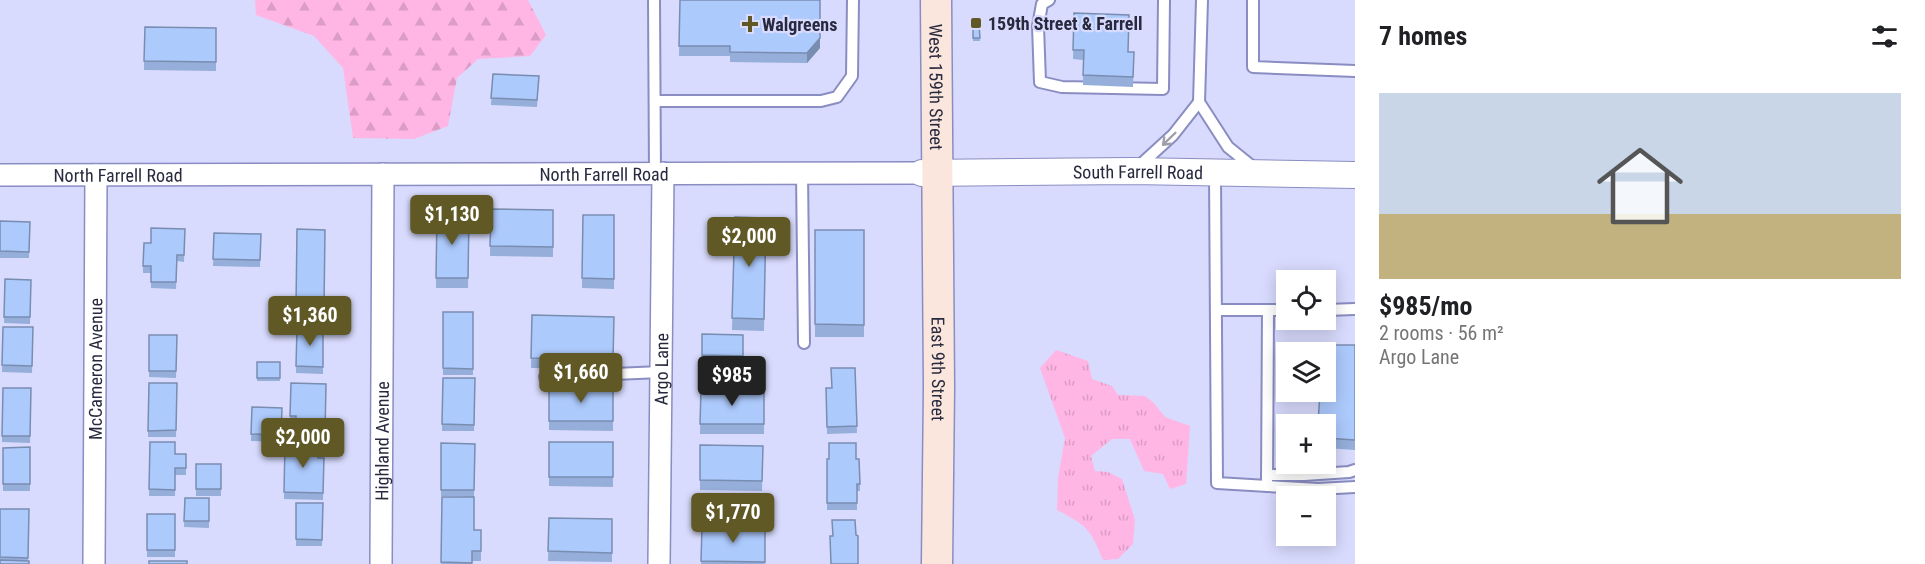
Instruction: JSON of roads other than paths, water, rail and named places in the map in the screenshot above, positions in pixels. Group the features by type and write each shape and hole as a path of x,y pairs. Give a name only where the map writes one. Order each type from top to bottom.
{"main road":[{"name":"West 159th Street","path":"930,173 936,0"},
{"name":"East 9th Street","path":"930,173 939,388 937,564"}],"street":[{"name":"South Farrell Road","path":"930,173 1133,171 1355,175"},
{"name":"Argo Lane","path":"659,173 661,372 659,564"},
{"name":"North Farrell Road","path":"0,175 930,173"},
{"name":"Highland Avenue","path":"381,564 383,174"},
{"name":"McCameron Avenue","path":"94,564 96,175"}],"lane":[{"path":"654,0 655,101 659,173"},
{"path":"655,101 821,101 837,97 852,76 853,0"},
{"path":"1049,0 1042,4 1038,26 1040,82 1062,87 1163,89 1164,0"},
{"path":"1202,0 1199,102 1228,147 1259,172"},
{"path":"1253,0 1253,67 1355,71"},
{"path":"1133,171 1173,135 1199,102"},
{"path":"1215,172 1217,483 1355,470"},
{"path":"802,173 804,343"},
{"path":"1336,310 1355,309"},
{"path":"1216,310 1276,310"},
{"path":"1268,310 1268,480"},
{"path":"546,376 661,372"},
{"path":"1268,480 1318,489 1355,487"}],"place":[{"name":"159th Street & Farrell","path":"976,23"},
{"name":"Walgreens","path":"750,24"}]}
